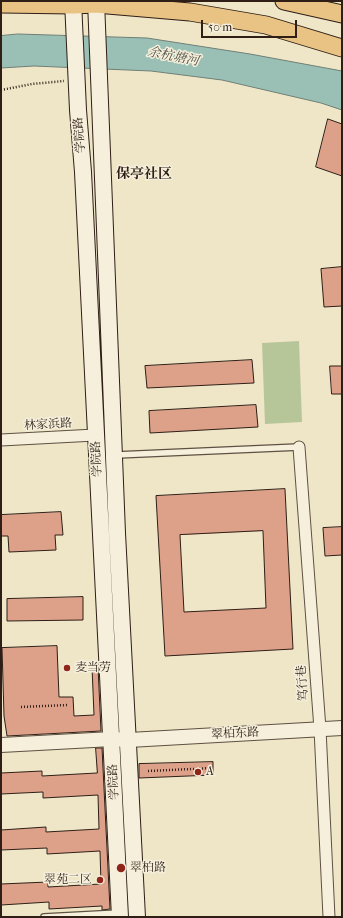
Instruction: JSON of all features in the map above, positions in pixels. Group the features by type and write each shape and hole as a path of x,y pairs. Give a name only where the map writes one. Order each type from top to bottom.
{"main road":[{"path":"284,1 342,14"},
{"path":"1,4 96,2 190,12 266,25 342,48"},
{"name":"学院路","path":"96,2 114,455 137,917"},
{"name":"学院路","path":"73,3 78,110 83,172 120,915"}],"street":[{"name":"林家浜路","path":"1,440 96,435"},
{"name":"笃行巷","path":"299,447 320,729 329,917"},
{"name":"翠柏东路","path":"129,740 342,728"},
{"path":"1,745 112,739 129,740"}],"lane":[{"path":"114,455 299,447"},
{"path":"44,917 120,915"}],"path":[{"path":"1,90 32,84 62,81 77,76"},
{"path":"20,707 68,705"},
{"path":"148,771 213,768"}],"green space":[{"path":"299,341 302,422 265,424 262,343"}],"water":[{"name":"余杭塘河","path":"18,34 147,38 250,54 342,71 342,110 321,103 222,80 151,71 34,66 1,68 1,36"}],"building":[{"path":"328,119 342,124 342,176 316,167"},
{"path":"342,267 342,306 324,307 321,269"},
{"path":"252,360 254,383 147,388 145,366"},
{"path":"330,366 342,366 342,394 332,394"},
{"path":"256,405 258,427 150,433 149,411"},
{"path":"285,489 293,649 165,656 156,496","holes":["263,531 266,608 184,612 180,535"]},
{"path":"61,512 63,535 55,535 56,550 9,552 8,536 1,536 1,515"},
{"path":"342,527 342,555 325,556 323,528"},
{"path":"83,597 83,620 7,621 7,599"},
{"path":"57,646 59,697 73,697 74,716 94,715 92,667 98,667 101,731 7,736 4,716 2,648"},
{"path":"96,748 102,748 110,909 102,910 102,906 49,909 49,902 1,905 1,884 48,882 48,887 101,884 100,851 47,854 47,848 1,850 1,830 46,827 46,832 99,829 98,795 43,798 43,792 1,794 1,773 42,771 42,776 97,773"},
{"path":"213,762 213,775 139,778 139,764"}],"place":[{"name":"麦当劳","path":"67,668"},
{"name":"A","path":"198,772"},
{"name":"翠柏路","path":"121,868"},
{"name":"翠苑二区","path":"100,880"}],"district":[{"name":"保亭社区","path":"144,175"}]}
